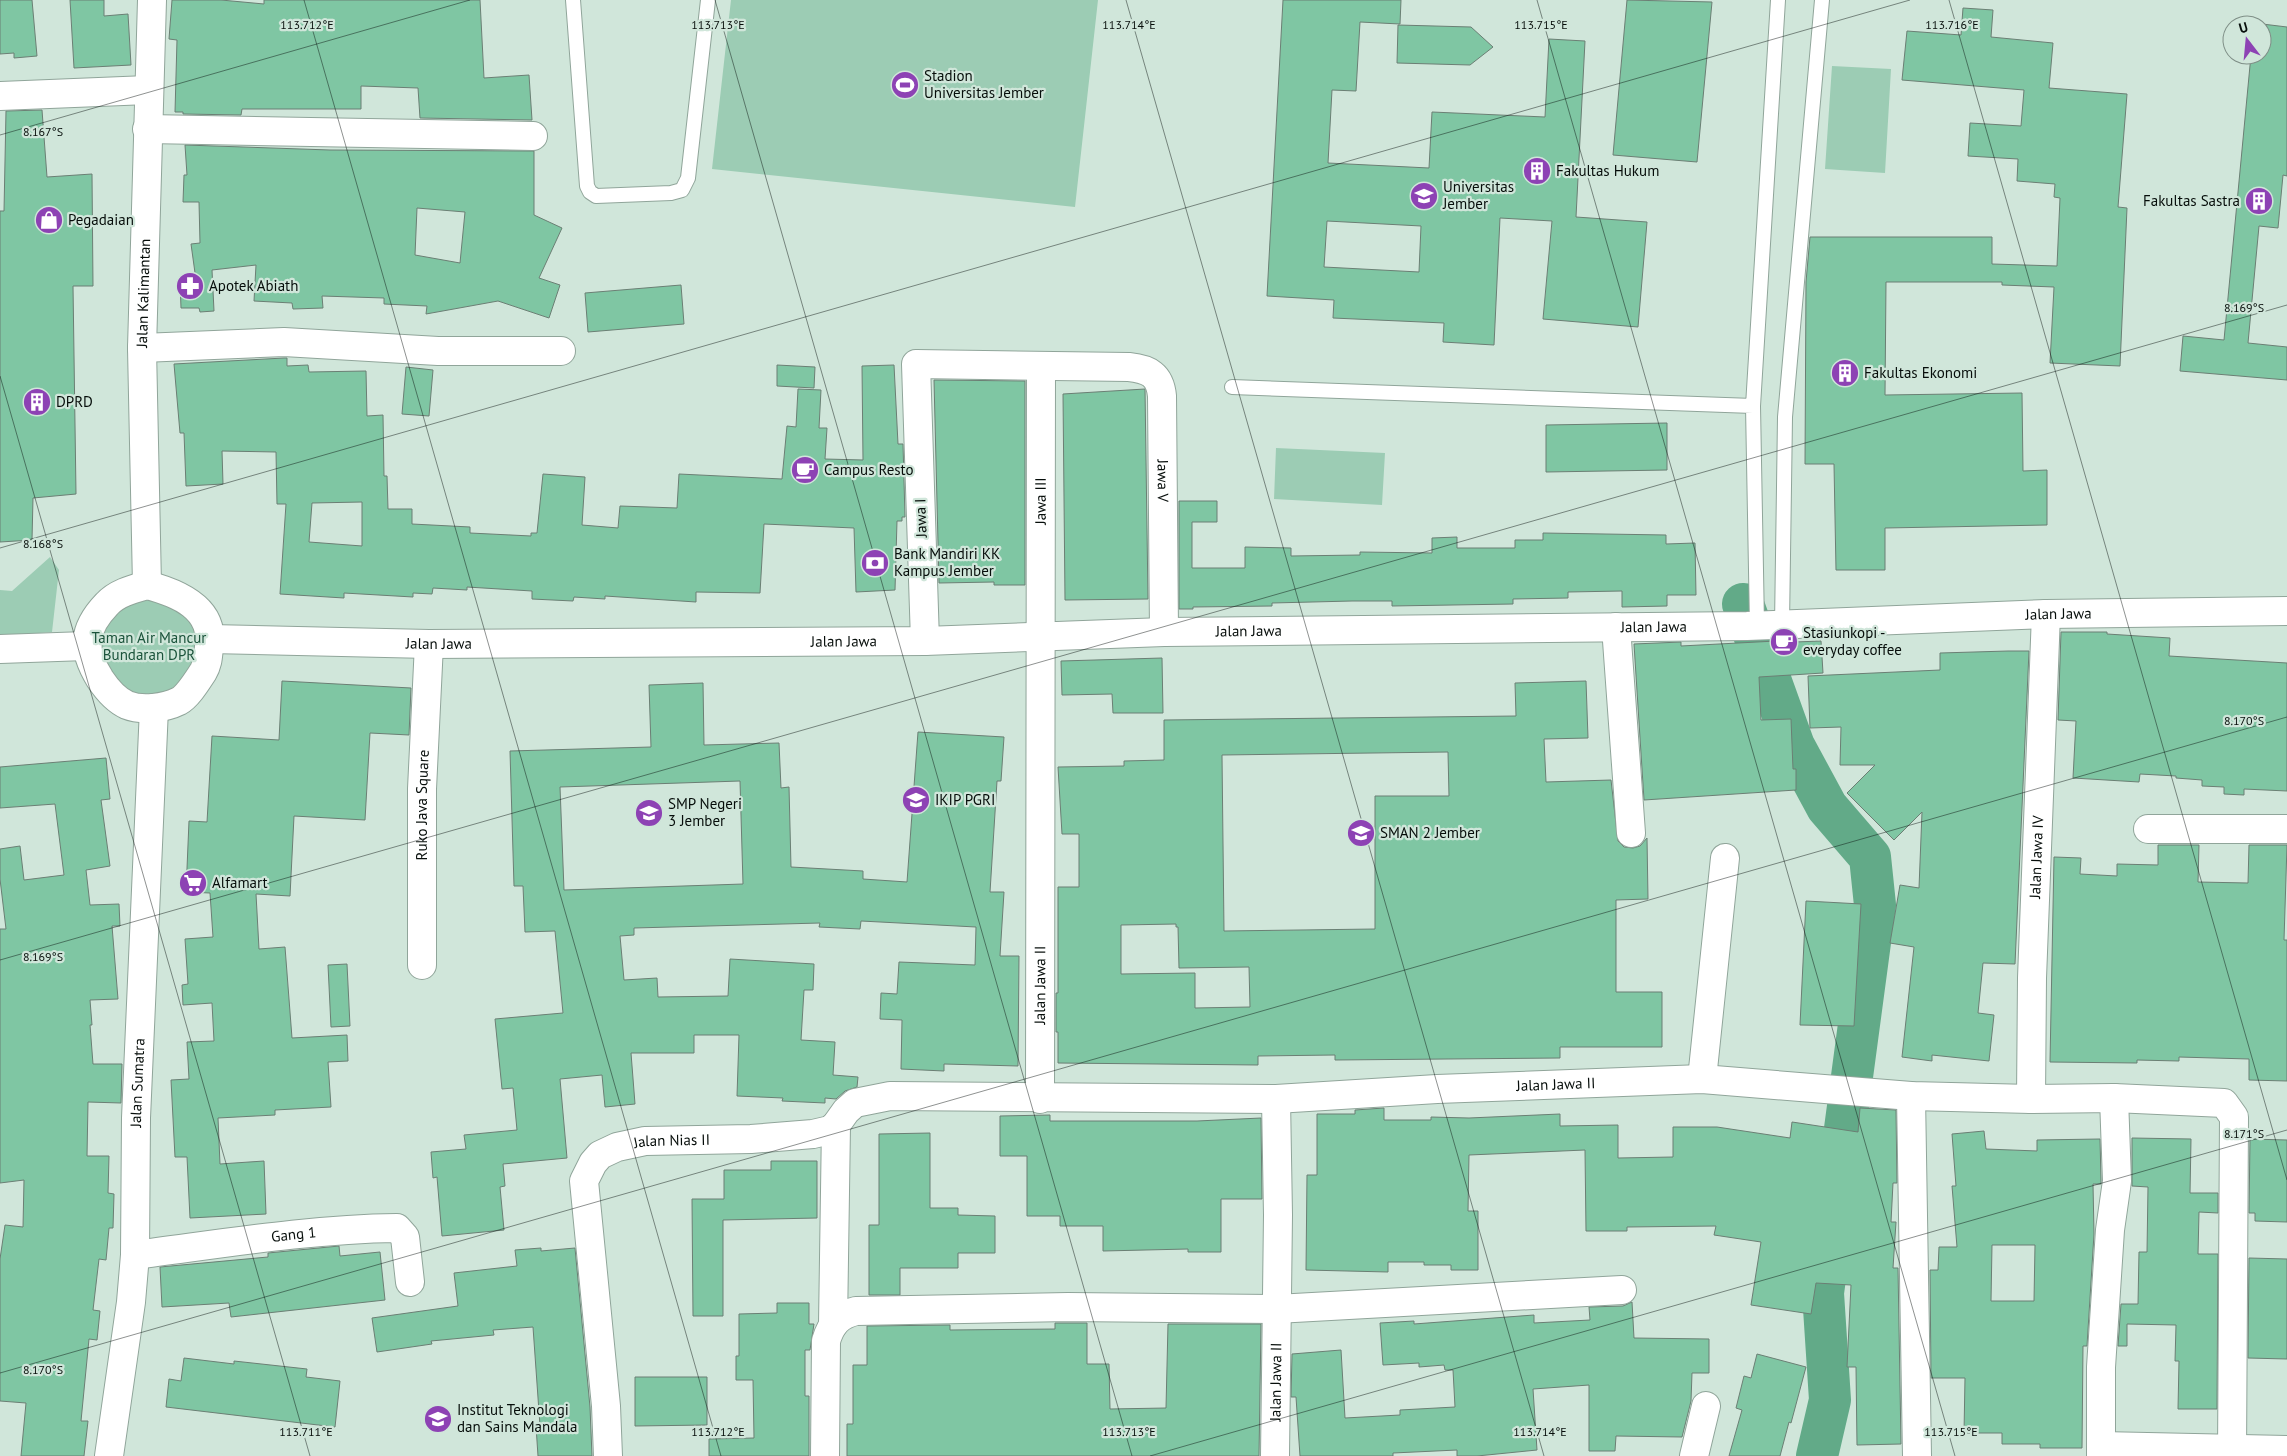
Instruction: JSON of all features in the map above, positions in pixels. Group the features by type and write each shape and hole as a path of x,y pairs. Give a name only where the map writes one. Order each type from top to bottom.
{"street":[{"name":"Jalan Kalimantan","path":"147,585 142,348 152,0"},
{"path":"0,96 148,90"},
{"path":"147,129 533,136"},
{"path":"142,348 284,342 438,351 561,351"},
{"name":"Jawa I","path":"924,641 916,364 1041,366"},
{"name":"Jawa V","path":"1041,366 1139,368 1151,372 1158,380 1161,390 1164,632"},
{"name":"Jawa III","path":"1040,636 1041,366"},
{"path":"147,585 172,592 190,601 208,623 210,639 207,666 197,682 180,700 154,708 127,705 107,690 89,662 86,646 90,628 107,604 123,593 147,585"},
{"name":"Jalan Jawa","path":"210,639 429,644 924,641 1164,632 1760,625 2046,614 2287,612"},
{"name":"Jalan Jawa IV","path":"2031,1100 2032,978 2046,614"},
{"path":"1616,627 1631,833"},
{"name":"Jalan Jawa II","path":"1040,636 1042,806 1040,1099 1276,1099 1437,1089 1702,1079 1911,1096 2031,1100 2114,1098 2224,1103 2234,1117 2232,1452"},
{"name":"Ruko Java Square","path":"422,966 422,789 429,644"},
{"path":"0,649 86,646"},
{"name":"Jalan Sumatra","path":"109,1456 131,1302 135,1256 136,1118 154,708"},
{"path":"2148,829 2287,829"},
{"path":"1702,1079 1725,858"},
{"path":"833,1325 836,1125 849,1107 855,1103 874,1098 911,1096 1040,1099"},
{"path":"1911,1096 1917,1456"},
{"path":"2114,1098 2117,1181 2110,1230 2101,1367 2101,1451 2232,1452 2287,1450"},
{"name":"Jalan Jawa II","path":"1275,1456 1276,1099"},
{"name":"Jalan Nias II","path":"608,1456 606,1406 584,1181 588,1168 608,1150 627,1144 751,1140 823,1132 836,1125"},
{"name":"Gang 1","path":"135,1256 265,1238 370,1228 397,1228 405,1237 410,1282"},
{"path":"825,1456 826,1341 833,1325 844,1314 865,1309 1276,1309 1622,1290"},
{"path":"1694,1456 1706,1406"}],"lane":[{"path":"573,0 587,186 590,192 596,196 671,193 682,190 688,178 708,0"},
{"path":"1760,625 1753,406 1778,0"},
{"path":"1760,625 1785,417 1822,0"},
{"path":"1232,386 1753,406"}],"green space":[{"name":"Stadion Universitas Jember","path":"731,0 1098,0 1075,207 712,169"},
{"path":"1832,66 1891,69 1885,173 1825,169"},
{"path":"1276,448 1385,453 1382,505 1274,499"},
{"path":"50,557 59,570 52,632 0,636 0,590 12,591"},
{"name":"Taman Air Mancur Bundaran DPR","path":"123,593 200,612 197,682 127,705 90,628"}],"building":[{"path":"0,0 32,0 37,56 14,58 14,53 0,54"},
{"path":"70,0 104,0 104,16 128,14 131,65 74,68"},
{"path":"172,0 221,0 264,4 264,0 480,0 484,78 529,75 532,120 420,118 418,88 361,86 361,109 242,109 241,115 183,114 183,112 175,112 177,40 169,39"},
{"name":"Fakultas Hukum","path":"1283,0 1401,0 1400,24 1360,22 1356,91 1332,90 1328,163 1429,168 1432,112 1545,117 1549,39 1585,41 1576,217 1647,222 1638,327 1543,319 1552,221 1500,218 1494,345 1443,342 1444,323 1333,318 1334,300 1267,296","holes":["1327,221 1421,226 1419,272 1324,267"]},
{"name":"Fakultas Hukum","path":"1627,0 1712,2 1697,162 1613,155"},
{"path":"1963,8 1993,10 1991,37 2053,43 2049,88 2127,94 2118,207 2127,208 2120,366 2050,363 2054,287 2002,285 2002,282 1886,282 1885,395 2022,393 2023,471 2047,470 2047,525 1885,528 1885,570 1836,570 1834,464 1805,464 1806,282 1810,237 1992,237 1992,264 2057,266 2060,198 2054,197 2055,184 2017,181 2018,159 1968,156 1970,123 2021,126 2024,90 1902,80 1907,31 1961,35"},
{"path":"1398,25 1471,27 1493,47 1470,65 1397,63"},
{"name":"Fakultas Sastra","path":"2272,25 2287,27 2287,176 2283,175 2278,228 2259,226 2248,343 2287,347 2287,380 2180,371 2183,336 2224,340 2250,65 2272,65"},
{"path":"42,110 47,177 92,174 93,286 73,286 76,494 33,498 32,540 0,542 0,211 4,211 6,111"},
{"path":"185,145 330,150 534,151 534,215 562,228 539,278 560,285 549,318 498,301 426,314 427,306 384,304 384,298 322,296 323,308 293,309 292,303 254,301 256,265 212,270 214,311 200,312 199,308 181,308 180,281 196,280 191,244 200,243 199,202 183,202 184,175 187,175","holes":["417,208 465,212 460,263 415,255"]},
{"path":"681,285 684,324 588,332 585,293"},
{"path":"287,358 287,366 308,365 309,372 366,371 367,416 383,415 384,476 387,476 388,509 412,509 412,524 470,527 470,533 531,536 531,533 537,533 543,474 585,477 582,525 618,528 620,506 677,508 679,474 782,479 787,426 796,427 798,389 821,390 819,428 827,428 825,459 863,460 862,366 894,365 898,444 903,444 905,517 902,517 902,521 897,521 895,590 856,592 854,528 764,524 760,593 696,592 696,602 605,596 605,599 574,597 573,601 532,599 532,591 467,587 467,590 433,588 432,594 413,593 413,597 344,593 344,598 280,594 286,504 277,504 276,452 222,451 223,484 186,486 184,433 180,433 174,364","holes":["362,502 362,546 309,542 312,503"]},
{"path":"777,365 815,367 814,388 777,386"},
{"path":"406,367 433,370 429,416 402,414"},
{"path":"934,380 1025,381 1025,585 994,585 994,582 939,583"},
{"path":"1145,389 1148,599 1065,600 1063,394"},
{"path":"1667,423 1667,470 1546,472 1546,425"},
{"path":"1179,501 1217,501 1217,522 1192,522 1192,568 1245,568 1245,547 1291,548 1291,556 1360,555 1360,552 1432,553 1432,538 1457,537 1457,548 1515,548 1515,540 1543,540 1543,533 1666,535 1666,544 1695,543 1696,595 1667,595 1667,606 1622,607 1622,591 1568,592 1568,598 1513,599 1513,604 1392,606 1392,601 1352,601 1272,603 1272,606 1193,607 1193,609 1179,609"},
{"path":"2061,632 2107,632 2107,634 2170,638 2169,656 2287,663 2287,791 2244,789 2244,795 2224,794 2224,787 2202,786 2202,780 2176,778 2176,776 2140,774 2139,782 2073,778 2076,721 2058,720"},
{"path":"1795,640 1795,642 1821,641 1823,673 1759,677 1761,720 1791,719 1793,769 1796,769 1796,790 1644,800 1634,644 1681,642 1681,646"},
{"path":"2029,651 2015,964 1983,963 1978,1013 1994,1015 1989,1061 1932,1055 1932,1061 1902,1057 1914,947 1890,943 1900,885 1919,888 1922,812 1894,840 1847,793 1875,765 1840,765 1841,727 1810,728 1808,676 1940,670 1940,653"},
{"path":"1162,658 1163,713 1113,713 1112,694 1062,695 1061,661"},
{"path":"282,681 411,688 409,735 370,733 365,820 294,816 290,896 256,894 259,949 285,947 292,1038 347,1035 348,1061 328,1062 331,1107 275,1110 275,1115 218,1118 220,1164 264,1161 266,1214 190,1218 187,1157 175,1157 171,1080 189,1079 187,1042 214,1041 212,1003 183,1005 182,985 188,984 185,939 213,937 210,893 186,892 189,821 207,822 212,736 279,740"},
{"path":"1586,681 1588,738 1544,739 1546,782 1611,780 1618,841 1624,847 1633,848 1640,846 1647,838 1648,899 1616,900 1616,992 1662,992 1662,1047 1560,1047 1560,1058 1335,1060 1335,1055 1258,1056 1258,1065 1058,1063 1056,993 1058,993 1058,887 1079,887 1079,834 1062,834 1058,767 1124,766 1124,761 1164,760 1164,720 1516,716 1515,683","holes":["1448,752 1449,796 1375,796 1375,929 1224,931 1222,755","1176,924 1176,927 1178,927 1179,968 1249,967 1250,1007 1195,1008 1195,973 1121,974 1121,925"]},
{"path":"703,683 704,745 779,743 781,788 789,787 791,867 863,871 863,879 907,882 918,732 1004,737 1001,781 997,781 990,892 1004,892 1000,956 1019,956 1018,1066 944,1064 944,1071 901,1069 902,1020 880,1019 881,993 897,994 899,962 975,965 976,927 861,921 860,929 819,927 820,923 634,928 634,935 620,936 624,980 657,978 658,997 728,996 730,959 814,964 813,990 804,990 801,1040 835,1042 833,1075 858,1077 857,1087 845,1091 836,1099 825,1098 825,1103 782,1101 783,1098 737,1096 739,1035 694,1035 694,1053 631,1053 635,1104 605,1107 602,1075 560,1079 567,1158 503,1164 505,1186 500,1187 504,1230 442,1236 437,1177 433,1178 431,1152 466,1149 464,1135 517,1130 513,1088 502,1089 495,1019 563,1013 555,931 525,932 523,886 514,886 510,751 651,747 649,685","holes":["740,781 743,884 564,890 560,787"]},
{"path":"106,758 110,799 101,800 110,866 86,870 90,905 119,904 120,926 112,926 118,999 90,1000 92,1025 90,1025 93,1064 122,1064 121,1103 88,1102 87,1156 109,1156 108,1193 114,1194 113,1228 109,1228 106,1260 99,1259 93,1310 100,1311 97,1340 89,1339 81,1421 88,1421 84,1456 21,1456 26,1403 0,1401 0,1259 5,1225 23,1227 24,1180 0,1183 0,929 6,929 0,879 0,849 20,846 24,880 64,875 55,804 0,808 0,767"},
{"path":"2158,845 2199,845 2198,882 2248,883 2249,845 2287,845 2284,940 2287,940 2287,1081 2249,1080 2249,1059 2179,1057 2179,1061 2137,1060 2137,1063 2050,1062 2054,857 2081,858 2080,874 2117,876 2117,864 2158,865"},
{"path":"1806,901 1861,904 1854,1026 1800,1025"},
{"path":"347,964 350,1026 331,1027 328,965"},
{"path":"1384,1108 1384,1120 1431,1120 1431,1117 1469,1118 1560,1114 1560,1126 1618,1125 1618,1158 1673,1157 1673,1127 1717,1127 1790,1138 1792,1122 1858,1132 1860,1108 1896,1110 1897,1183 1893,1183 1891,1222 1896,1222 1893,1268 1898,1268 1901,1444 1857,1445 1856,1367 1847,1367 1851,1285 1816,1283 1811,1314 1751,1305 1761,1242 1714,1235 1716,1226 1627,1227 1627,1231 1586,1231 1585,1150 1469,1155 1468,1211 1478,1211 1478,1270 1451,1270 1451,1265 1424,1265 1424,1262 1388,1262 1388,1272 1306,1270 1307,1175 1317,1175 1317,1114 1355,1114 1355,1110"},
{"path":"1050,1115 1050,1121 1197,1121 1261,1118 1262,1199 1221,1199 1221,1252 1188,1252 1188,1249 1103,1251 1103,1226 1060,1226 1060,1216 1027,1216 1027,1156 1000,1156 1000,1116"},
{"path":"1984,1131 1986,1149 2037,1151 2037,1140 2100,1139 2101,1184 2093,1184 2094,1234 2087,1346 2083,1346 2082,1448 2040,1448 2040,1444 2002,1444 2002,1433 1964,1433 1965,1378 1931,1378 1930,1270 1938,1270 1939,1247 1957,1247 1952,1186 1956,1186 1952,1134","holes":["1992,1245 2035,1245 2034,1301 1991,1301"]},
{"path":"930,1133 930,1208 958,1208 958,1215 995,1216 995,1253 958,1253 958,1268 900,1268 900,1295 869,1295 869,1225 879,1225 879,1134"},
{"path":"2132,1138 2191,1139 2190,1193 2218,1193 2218,1213 2199,1212 2198,1254 2218,1254 2217,1409 2178,1409 2179,1361 2175,1361 2176,1325 2127,1324 2127,1346 2118,1346 2121,1304 2138,1304 2139,1252 2147,1252 2148,1187 2132,1186"},
{"path":"2250,1139 2287,1140 2287,1222 2255,1221 2255,1213 2249,1213"},
{"path":"771,1161 817,1161 817,1218 723,1220 723,1316 693,1316 692,1199 724,1199 724,1170 771,1170"},
{"path":"339,1246 340,1256 380,1252 385,1300 231,1317 229,1303 162,1307 160,1267 268,1257 268,1253"},
{"path":"541,1248 541,1251 575,1248 590,1407 592,1456 538,1456 536,1426 540,1426 533,1327 493,1330 494,1335 431,1341 432,1344 377,1352 372,1318 458,1306 454,1273 517,1266 515,1250"},
{"path":"2249,1258 2287,1259 2287,1359 2248,1358"},
{"path":"1632,1302 1634,1338 1709,1339 1709,1373 1692,1373 1691,1401 1682,1437 1616,1436 1615,1451 1589,1451 1589,1385 1533,1389 1537,1450 1477,1456 1457,1456 1457,1450 1393,1453 1393,1456 1300,1456 1296,1397 1291,1397 1292,1354 1341,1350 1345,1418 1400,1415 1400,1410 1455,1407 1453,1370 1445,1370 1444,1365 1419,1367 1419,1363 1383,1365 1380,1323 1414,1321 1414,1324 1534,1315 1534,1323 1590,1320 1589,1307 1623,1306"},
{"path":"777,1303 809,1303 809,1324 814,1324 810,1350 805,1350 805,1396 809,1396 809,1456 709,1456 709,1439 754,1438 753,1380 736,1380 736,1356 739,1356 739,1314 777,1313"},
{"path":"1055,1323 1087,1323 1087,1364 1109,1364 1110,1409 1166,1408 1168,1324 1261,1324 1259,1456 847,1456 847,1424 853,1424 853,1365 867,1365 867,1326 950,1325 950,1330 1055,1329"},
{"path":"1757,1354 1806,1367 1791,1423 1789,1422 1780,1456 1729,1456 1742,1410 1736,1408 1744,1376 1751,1378"},
{"path":"184,1358 234,1364 234,1361 307,1369 306,1377 340,1381 335,1427 166,1407 169,1379 181,1381"},
{"path":"635,1377 707,1377 707,1425 635,1426"}],"waterway":[{"path":"1743,604 1794,746 1827,807 1870,857 1875,905 1823,1293 1830,1400 1817,1456"}],"place":[{"name":"Stadion Universitas Jember","path":"905,85"},
{"name":"Fakultas Hukum","path":"1537,171"},
{"name":"Universitas Jember","path":"1424,196"},
{"name":"Fakultas Sastra","path":"2259,201"},
{"name":"Pegadaian","path":"49,220"},
{"name":"Apotek Abiath","path":"190,286"},
{"name":"Fakultas Ekonomi","path":"1845,373"},
{"name":"DPRD","path":"37,402"},
{"name":"Campus Resto","path":"805,470"},
{"name":"Bank Mandiri KK Kampus Jember","path":"875,563"},
{"name":"Stasiunkopi - everyday coffee","path":"1784,642"},
{"name":"IKIP PGRI","path":"916,800"},
{"name":"SMP Negeri 3 Jember","path":"649,813"},
{"name":"SMAN 2 Jember","path":"1361,833"},
{"name":"Alfamart","path":"193,883"},
{"name":"Institut Teknologi dan Sains Mandala","path":"438,1419"}]}
